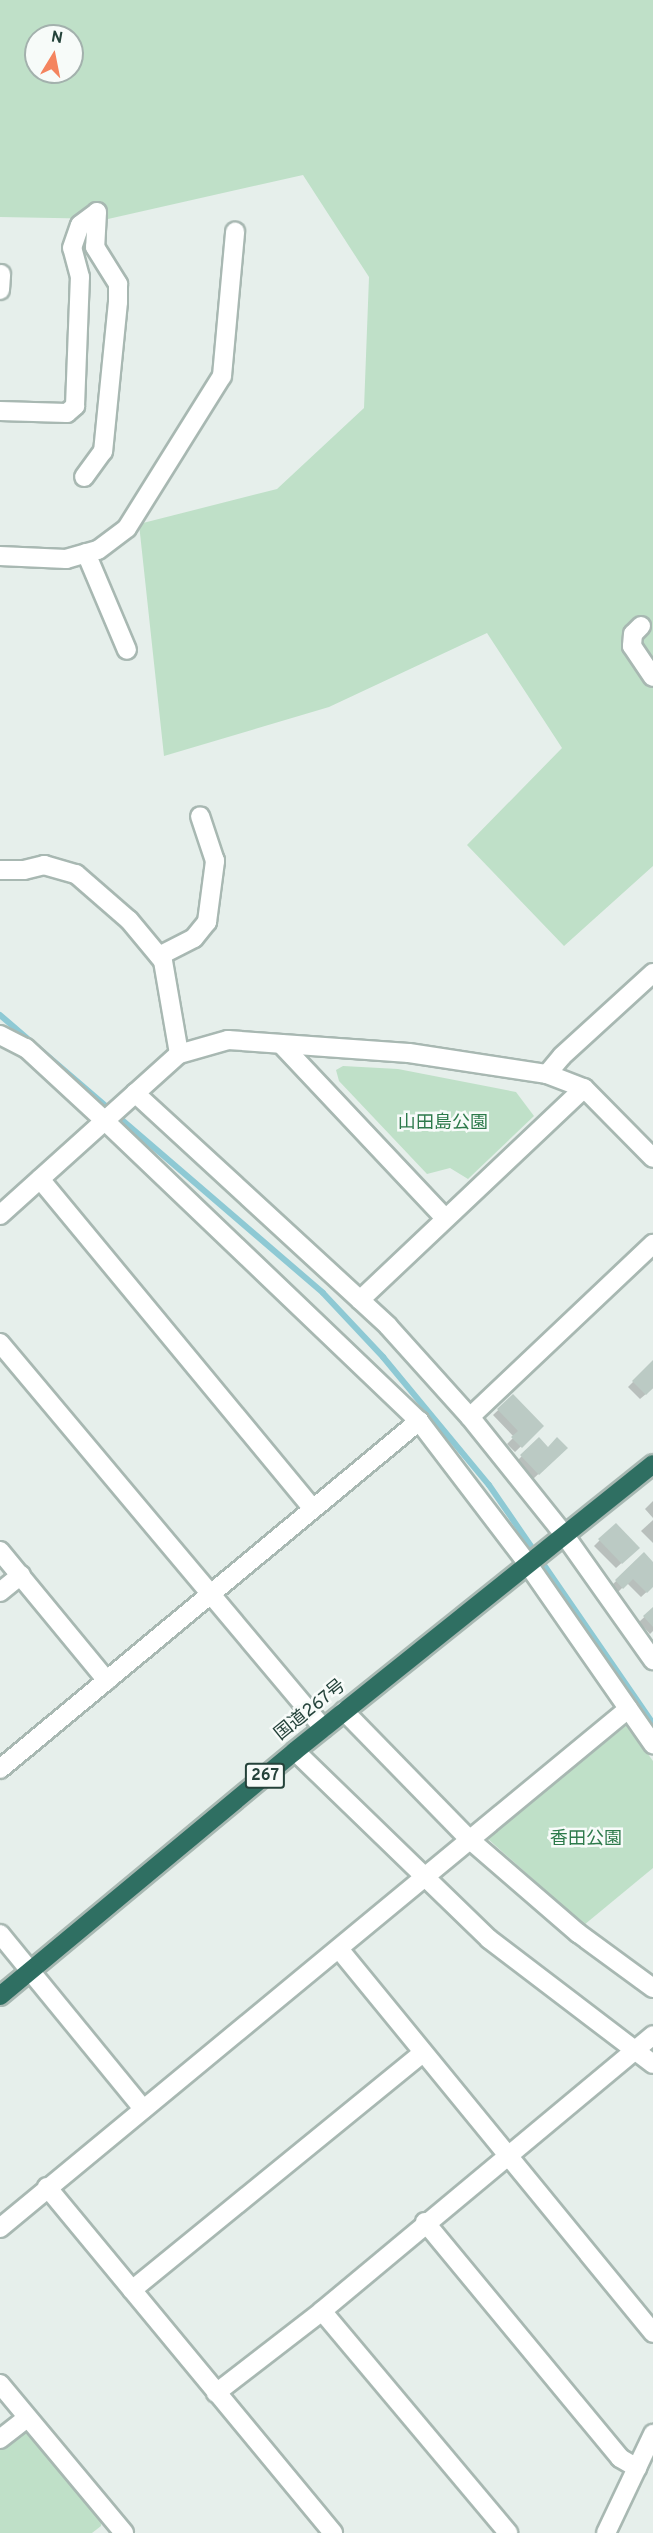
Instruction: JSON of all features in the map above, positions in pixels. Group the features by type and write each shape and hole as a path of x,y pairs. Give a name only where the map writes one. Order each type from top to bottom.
{"highway":[{"name":"国道267号","path":"0,1996 323,1728 653,1464"}],"street":[{"path":"0,411 67,413 75,406 80,277 72,248 80,225 97,212 95,247 118,285 118,302 103,451 84,477"},
{"path":"0,556 66,559 98,550 127,528 222,376 235,232"},
{"path":"86,553 127,650"},
{"path":"641,626 633,634 632,646 653,677"},
{"path":"159,956 194,938 207,922 215,861 200,816"},
{"path":"0,870 24,870 44,865 76,874 129,920 159,956 179,1054"},
{"path":"547,1074 653,973"},
{"path":"0,1035 26,1048 104,1119 418,1422 530,1561 653,1744"},
{"path":"0,1215 104,1119 179,1054 228,1040 409,1053 547,1074 584,1088 653,1158"},
{"path":"281,1044 444,1217"},
{"path":"360,1300 444,1217 584,1088"},
{"path":"130,1098 388,1326 470,1417 558,1539 653,1659"},
{"path":"40,1179 313,1509"},
{"path":"470,1417 653,1244"},
{"path":"0,1342 323,1728"},
{"path":"0,1769 418,1422"},
{"path":"0,1551 107,1681"},
{"path":"0,1592 21,1575"},
{"path":"0,2228 628,1709"},
{"path":"344,1711 469,1839 578,1933 653,1988"},
{"path":"296,1750 489,1939 653,2064"},
{"path":"0,1934 143,2109"},
{"path":"339,1949 653,2333"},
{"path":"216,2393 322,2311 425,2222 653,2035"},
{"path":"132,2290 423,2053"},
{"path":"47,2187 329,2532"},
{"path":"425,2222 620,2458 637,2468"},
{"path":"322,2311 508,2533"},
{"path":"0,2384 116,2530"},
{"path":"0,2439 27,2418"},
{"path":"606,2533 653,2434"}],"green space":[{"path":"0,0 653,0 653,866 564,946 467,845 562,748 487,633 329,707 164,756 139,524 277,489 364,408 369,277 303,175 108,219 0,217"},
{"name":"山田島公園","path":"343,1066 398,1069 516,1092 534,1116 468,1179 450,1168 427,1174 339,1081 336,1070"},
{"name":"香田公園","path":"627,1725 653,1761 653,1868 584,1925 487,1838"},
{"path":"20,2433 31,2433 102,2518 101,2526 92,2533 0,2533 0,2450"}],"building":[{"path":"653,1360 653,1388 646,1395 632,1381"},
{"path":"513,1394 544,1426 522,1448 511,1437 518,1431 497,1409"},
{"path":"539,1437 548,1447 557,1437 568,1448 539,1475 520,1455"},
{"path":"616,1523 640,1548 622,1564 598,1539"},
{"path":"644,1552 653,1562 653,1587 647,1593 633,1579 623,1589 615,1580"},
{"path":"653,1607 653,1627 643,1616"}],"waterway":[{"path":"0,1015 323,1293 383,1357 489,1485 653,1724"}]}
